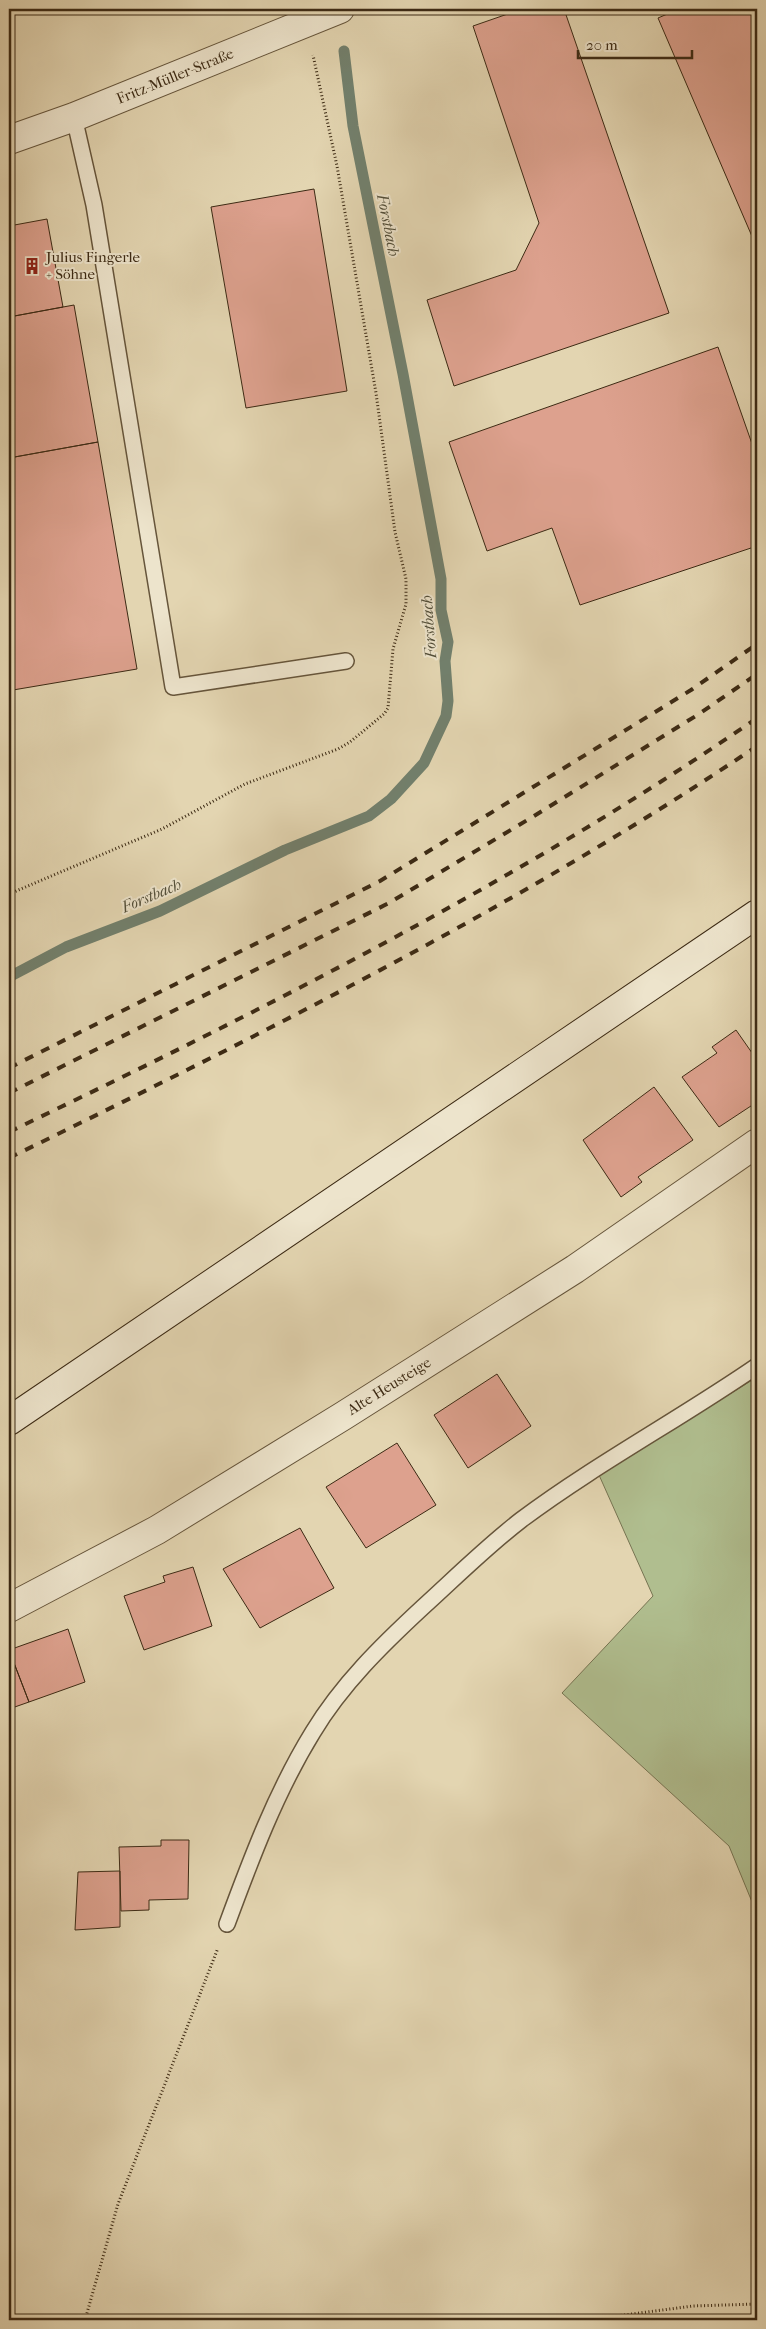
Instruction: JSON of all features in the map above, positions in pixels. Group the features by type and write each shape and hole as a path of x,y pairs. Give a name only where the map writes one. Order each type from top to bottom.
{"street":[{"name":"Fritz-Müller-Straße","path":"9,140 74,117 340,9"},
{"path":"9,1421 757,914"},
{"name":"Alte Heusteige","path":"9,1608 157,1530 343,1416 575,1269 757,1143"}],"lane":[{"path":"74,117 94,205 173,687 346,660"},
{"path":"227,1924 279,1796 309,1739 331,1705 382,1644 485,1548 523,1519 583,1477 757,1366"}],"path":[{"path":"9,894 162,829 245,784 338,749 350,742 384,714 388,708 393,649 406,604 406,579 395,532 376,393 337,166 306,22"},
{"path":"85,2320 118,2204 227,1924"},
{"path":"586,2320 693,2306 757,2304"}],"green space":[{"path":"757,1377 757,1914 729,1846 562,1693 653,1596 599,1475"}],"building":[{"path":"522,9 564,9 669,313 454,386 427,300 516,270 539,223 473,26"},
{"path":"679,9 757,9 757,248 658,18"},
{"path":"314,189 347,391 246,408 211,207"},
{"name":"Julius Fingerle + Söhne","path":"47,219 63,307 9,317 9,226"},
{"path":"74,305 98,442 9,458 9,317"},
{"path":"718,347 757,458 757,546 580,605 552,528 487,551 449,442"},
{"path":"98,442 137,669 13,690 9,665 9,458"},
{"path":"736,1030 757,1060 757,1102 719,1127 682,1077 717,1053 712,1047"},
{"path":"654,1087 693,1140 638,1177 642,1182 621,1197 583,1140"},
{"path":"497,1374 531,1426 468,1468 434,1415"},
{"path":"397,1443 436,1505 366,1548 326,1487"},
{"path":"300,1528 334,1588 260,1628 223,1569"},
{"path":"193,1567 212,1626 144,1650 124,1596 165,1582 163,1576"},
{"path":"68,1629 85,1682 29,1702 9,1650"},
{"path":"9,1650 29,1702 9,1709"},
{"path":"161,1840 189,1840 188,1899 149,1900 149,1910 121,1911 119,1847 161,1846"},
{"path":"120,1871 120,1927 75,1930 78,1872"}],"waterway":[{"name":"Forstbach","path":"9,977 66,947 160,911 285,850 369,816 391,799 424,763 446,716 448,701 445,661 448,642 441,610 441,579 403,374 353,126 344,51"}],"railway":[{"path":"9,1068 380,881 691,690 757,644"},
{"path":"9,1093 389,903 699,714 757,674"},
{"path":"9,1132 201,1038 391,939 485,887 668,777 757,718"},
{"path":"9,1158 296,1015 390,965 576,860 668,804 757,746"}],"place":[{"name":"Julius Fingerle + Söhne","path":"32,266"}]}
